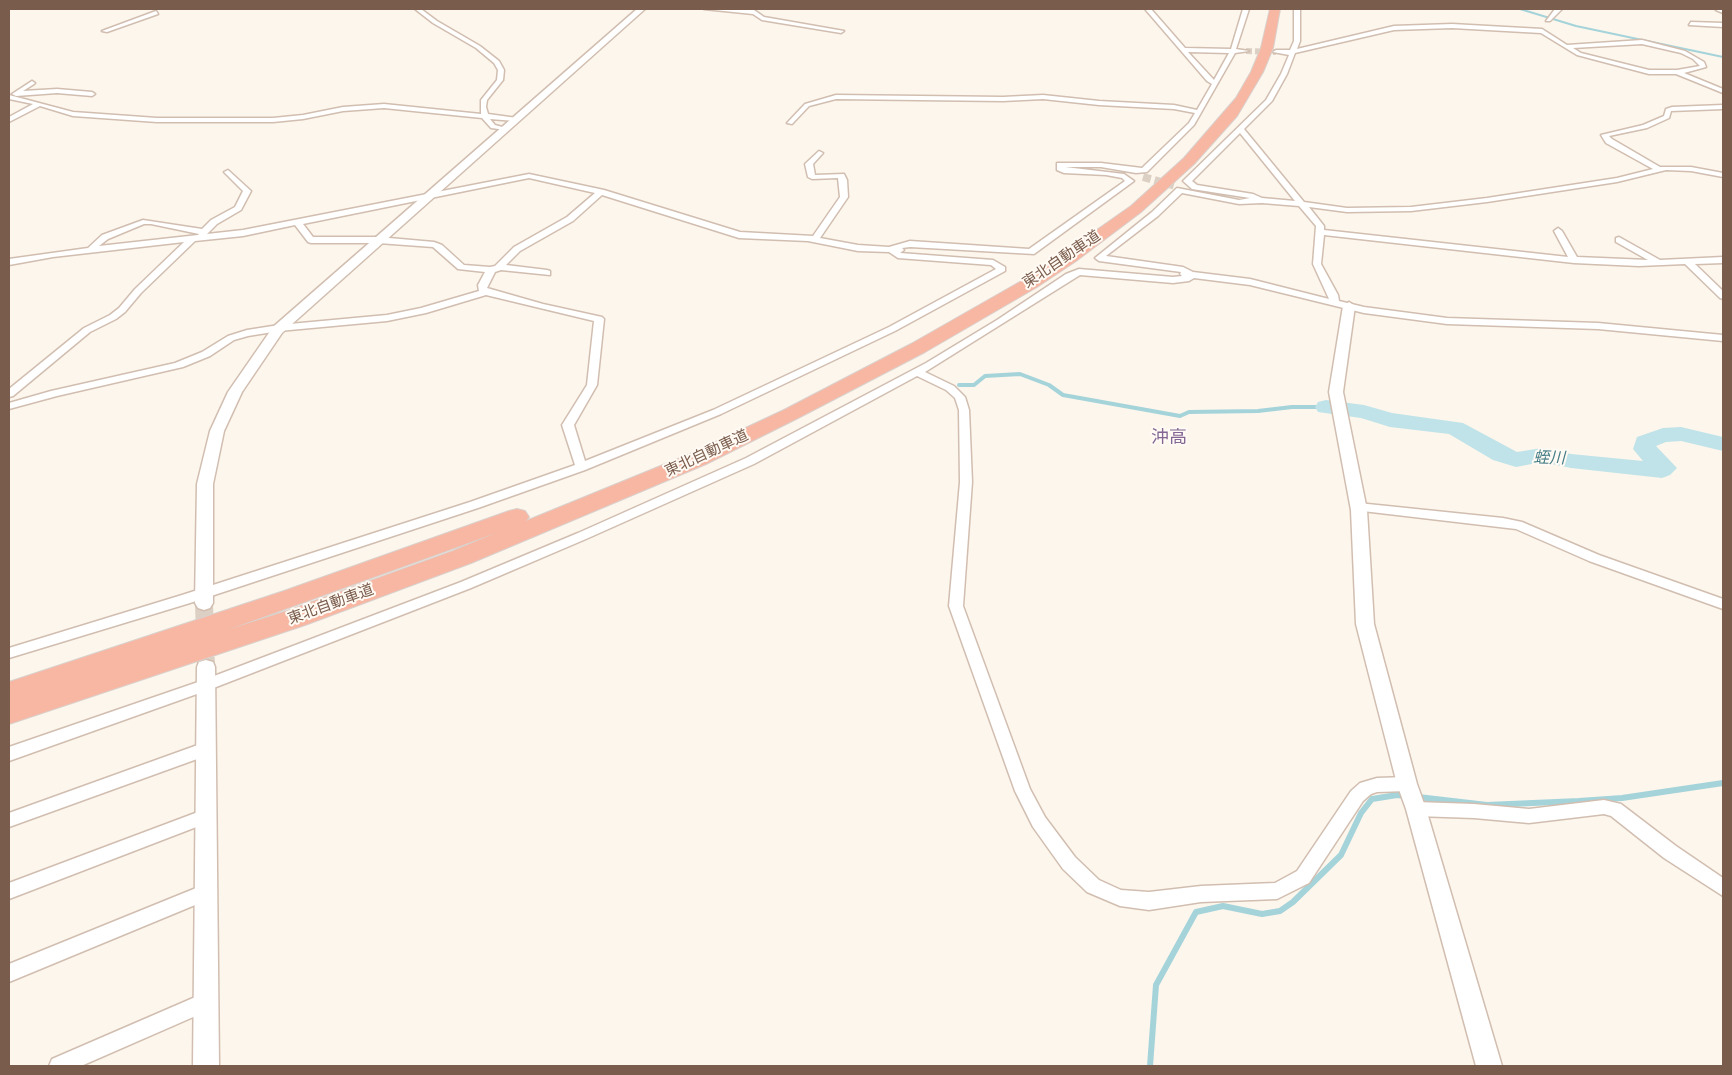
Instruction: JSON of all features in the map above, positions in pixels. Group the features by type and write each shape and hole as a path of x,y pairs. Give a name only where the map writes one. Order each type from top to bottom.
{"highway":[{"name":"東北自動車道","path":"9,693 294,598 460,539 687,449 845,374 978,301 1090,228 1175,159 1222,107 1240,79 1258,37 1265,9"},
{"name":"東北自動車道","path":"9,712 296,618 462,557 698,459 791,414 918,348 1031,283 1136,209 1189,161 1222,125 1242,99 1267,48 1275,9"},
{"path":"9,682 294,598"}],"street":[{"path":"104,32 159,13 148,9"},
{"path":"418,9 434,22 466,39 497,62 501,70 501,78 483,103 485,115 493,127 504,129"},
{"path":"203,598 205,484 217,431 235,392 258,356 279,328 640,9"},
{"path":"707,9 754,12 762,18 841,31"},
{"path":"1148,9 1209,80 1215,83"},
{"path":"1059,168 1060,165 1064,164 1101,165 1144,170 1192,124 1233,50 1246,9"},
{"path":"1259,200 1254,196 1195,187 1187,181 1269,101 1284,74 1297,40 1297,9"},
{"path":"1718,9 1723,11"},
{"path":"1548,20 1554,10"},
{"path":"1691,24 1723,25"},
{"path":"1276,52 1291,53 1394,28 1428,26 1538,30 1566,47 1579,54 1642,71 1677,72 1701,68 1702,66 1688,54 1642,42 1566,47"},
{"path":"1184,50 1246,51"},
{"path":"1677,72 1723,92"},
{"path":"10,96 32,83"},
{"path":"10,96 56,92 92,94"},
{"path":"10,96 83,116 179,121 273,120 303,117 343,109 384,106 518,117"},
{"path":"790,123 807,105 819,100 836,97 1042,97 1099,103 1174,107 1199,112"},
{"path":"9,120 38,104"},
{"path":"1658,169 1609,141 1605,135 1645,127 1667,117 1668,110 1672,109 1723,107"},
{"path":"1240,129 1320,226 1316,264 1333,295 1334,302"},
{"path":"815,239 844,198 841,176 812,177 809,164 819,153"},
{"path":"1059,168 1107,169 1143,177"},
{"path":"892,249 898,245 910,244 1029,252 1130,180 1118,174 1067,171 1059,168"},
{"path":"1176,186 1259,200 1347,210 1411,209 1486,200 1617,180 1639,176 1658,169 1680,168 1723,175"},
{"path":"9,394 87,330 113,317 122,310 138,291 217,220 238,208 247,191 228,172"},
{"path":"9,262 90,249 199,236 243,233 529,176 601,192 724,232 739,235 815,239 858,248 982,256"},
{"path":"1191,275 1183,270 1167,266 1099,258 1155,214 1180,190 1254,204 1259,202 1259,200"},
{"path":"581,467 568,425 592,385 599,319 542,308 482,290 495,268 515,250 550,232 570,219 601,192"},
{"path":"90,249 105,237 143,222 151,222 199,236"},
{"path":"297,222 311,240 378,240 434,245 439,247 461,267 547,273"},
{"path":"1320,232 1574,260 1658,262 1723,260"},
{"path":"1558,232 1574,260"},
{"path":"1619,240 1658,262"},
{"path":"9,652 203,598 474,505 664,435 892,329 1002,269 998,264 993,263 898,255 892,249"},
{"path":"1687,262 1723,296"},
{"path":"1079,264 1250,282 1364,310 1447,321 1598,326 1723,338"},
{"path":"9,754 206,676 466,585 582,536 750,461 917,372 1079,272 1173,280 1189,278 1191,275"},
{"path":"9,406 55,393 166,370 194,360 238,336 279,328 387,318 423,311 486,292"},
{"path":"1349,306 1336,392 1358,507 1365,624 1411,796 1489,1066"},
{"path":"917,372 950,388 960,397 964,410 966,482 956,606 1023,791 1039,822 1069,863 1094,886 1120,898 1149,901 1201,894 1277,891 1303,877 1357,796 1366,788 1377,785 1411,796 1474,811 1529,816 1604,807 1615,809 1670,852 1723,888"},
{"path":"1358,507 1518,525 1594,558 1723,604"},
{"path":"206,676 206,1066"},
{"path":"9,820 206,748"},
{"path":"9,891 206,816"},
{"path":"9,973 206,892"},
{"path":"59,1066 207,1000"}],"waterway":[{"path":"1520,9 1576,26 1723,57"},
{"path":"959,385 974,385 985,376 1020,374 1049,385 1063,395 1180,416 1189,412 1258,411 1292,407 1326,407"},
{"name":"蛭川","path":"1326,407 1364,412 1390,420 1455,428 1501,455 1516,460 1542,455 1571,461 1662,470 1665,468 1644,449 1645,442 1663,435 1681,434 1723,444"},
{"path":"1418,797 1487,805 1579,801 1622,798 1723,783"},
{"path":"1150,1066 1156,985 1196,912 1223,906 1262,914 1280,911 1293,902 1341,855 1361,813 1372,799 1397,795 1405,796"}],"tunnel":[{"path":"1246,51 1276,52"},
{"path":"1143,177 1176,186"},
{"path":"204,603 206,667"}],"district":[{"name":"沖高","path":"1169,438"}]}
